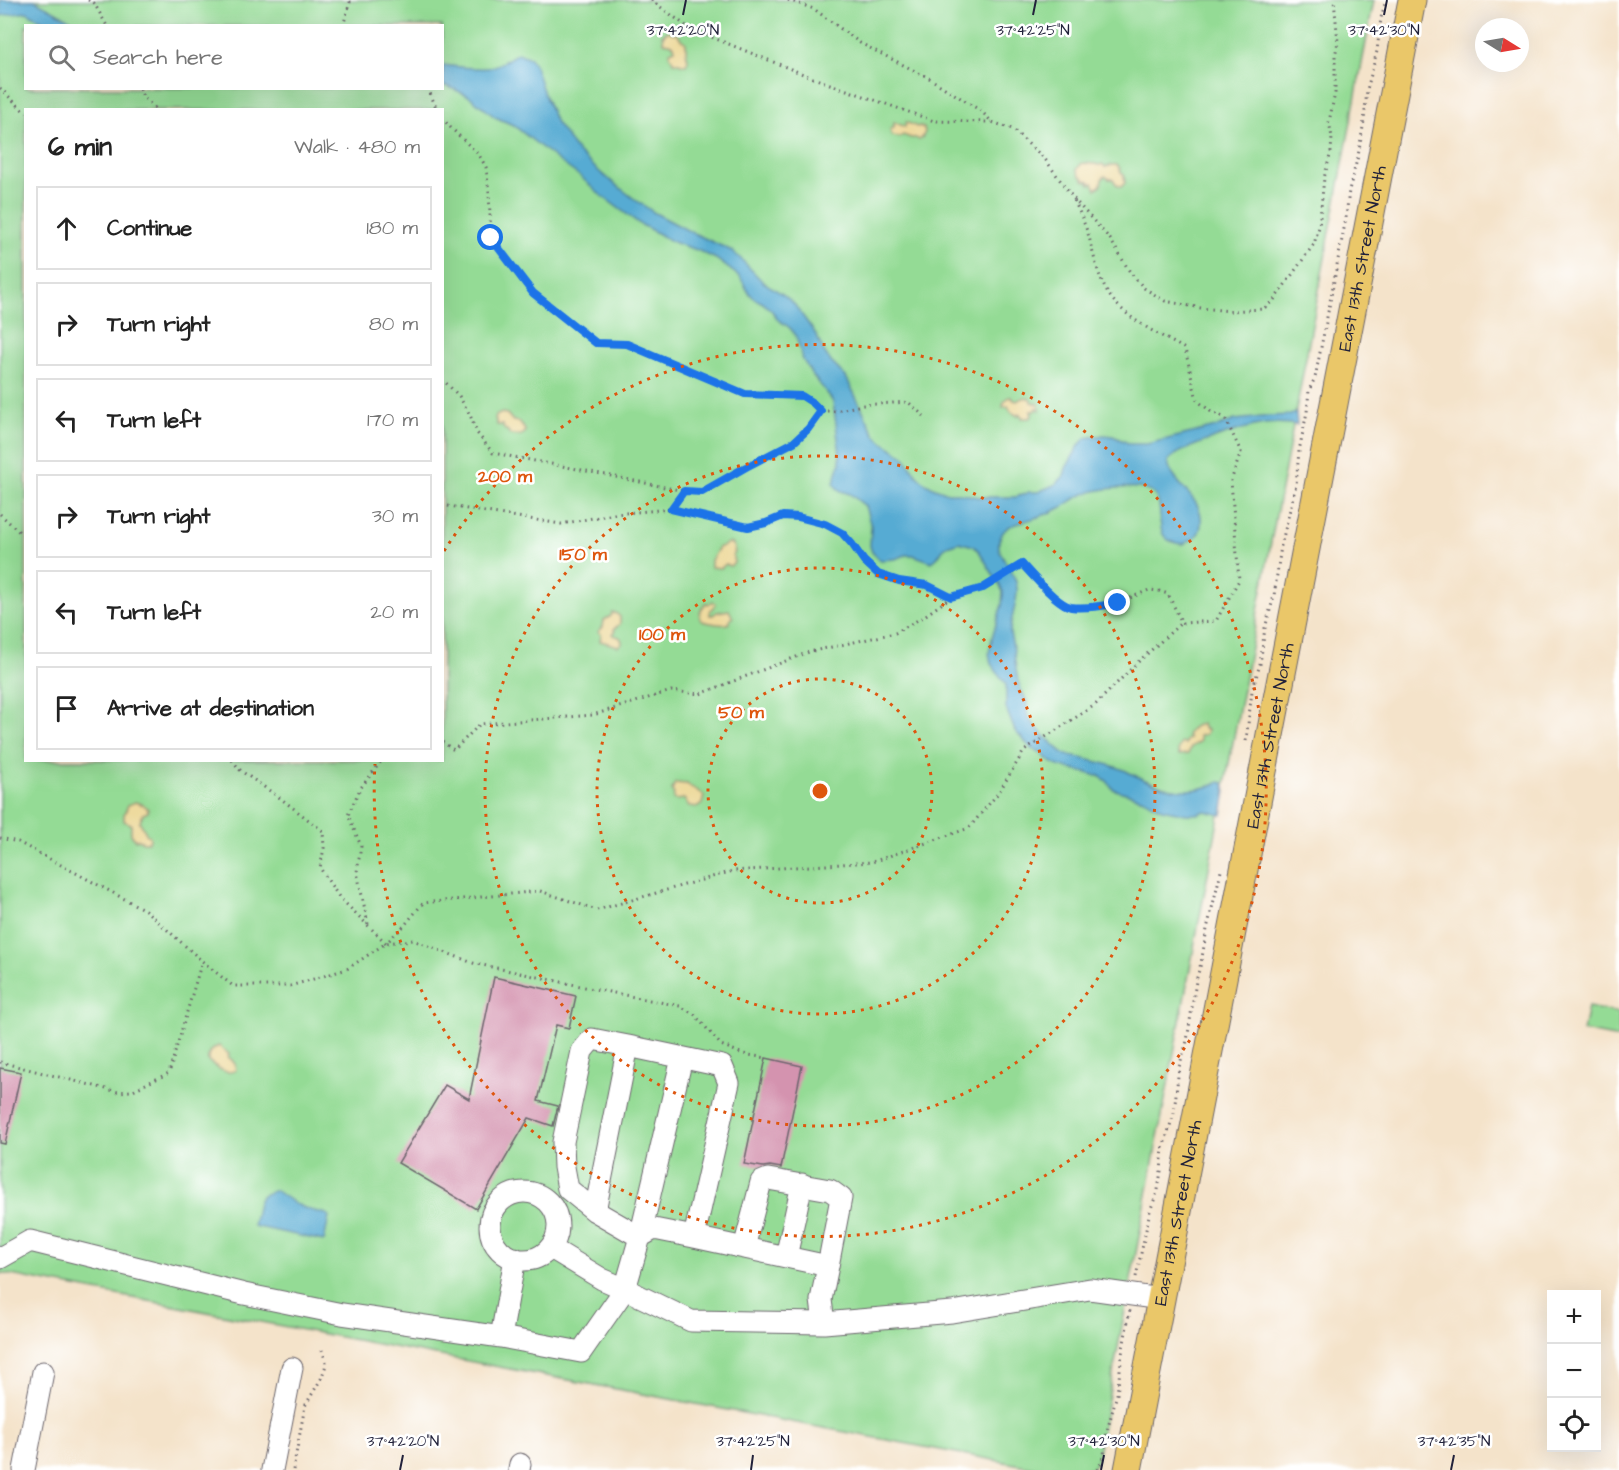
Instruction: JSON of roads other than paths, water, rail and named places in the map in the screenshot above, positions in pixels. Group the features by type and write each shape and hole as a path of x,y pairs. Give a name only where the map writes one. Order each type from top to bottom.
{"main road":[{"name":"East 13th Street North","path":"1128,1470 1412,0"}],"street":[{"path":"640,1237 595,1211 568,1189 563,1142 582,1052 592,1039 722,1066 729,1083 694,1237"},
{"path":"595,1211 628,1046"},
{"path":"0,1258 30,1241 255,1296 342,1314 501,1337 581,1352 625,1289 640,1237 682,1058"},
{"path":"744,1248 761,1182 768,1179 830,1190 841,1197 821,1300 824,1323"},
{"path":"786,1257 802,1185"},
{"path":"523,1191 534,1193 544,1198 552,1206 557,1216 559,1227 556,1238 551,1248 542,1255 532,1259 515,1258 509,1257 500,1250 494,1241 490,1230 491,1218 502,1199 512,1193 523,1191"},
{"path":"640,1237 654,1229 828,1266"},
{"path":"551,1248 602,1279 691,1321 824,1323 952,1312 1090,1289 1161,1299"},
{"path":"501,1337 515,1258"},
{"path":"272,1470 292,1368"},
{"path":"24,1470 43,1372"}],"water":[{"path":"0,0 34,0 78,24 47,24 27,12 0,16"},
{"path":"518,53 530,58 556,123 578,152 602,174 655,213 730,250 763,282 794,304 815,333 831,362 846,377 875,435 904,456 916,474 935,488 948,493 978,497 1016,497 1029,492 1038,492 1056,484 1064,476 1066,468 1086,438 1104,435 1113,436 1130,444 1147,444 1220,426 1235,420 1296,413 1297,425 1268,424 1243,429 1198,444 1168,461 1174,477 1192,498 1201,514 1198,534 1183,544 1172,542 1165,537 1161,530 1157,498 1151,492 1126,487 1086,493 1054,511 1008,527 1001,535 999,543 1017,588 1010,633 1018,678 1030,720 1063,753 1124,770 1159,785 1195,790 1219,782 1224,783 1226,791 1222,815 1205,811 1186,814 1162,809 1144,799 1113,789 1099,776 1058,766 1040,752 1032,749 1015,731 1006,708 1006,684 991,664 989,653 1002,605 1003,592 979,551 973,546 959,542 947,546 932,562 913,555 880,560 872,552 871,526 865,506 850,494 841,491 834,482 840,464 840,454 833,402 803,360 796,336 790,328 749,293 740,277 716,259 675,243 640,224 513,125 495,117 469,96 444,86 444,65 488,68"},
{"path":"275,1190 300,1206 327,1214 329,1217 324,1241 253,1226 261,1196"}]}
